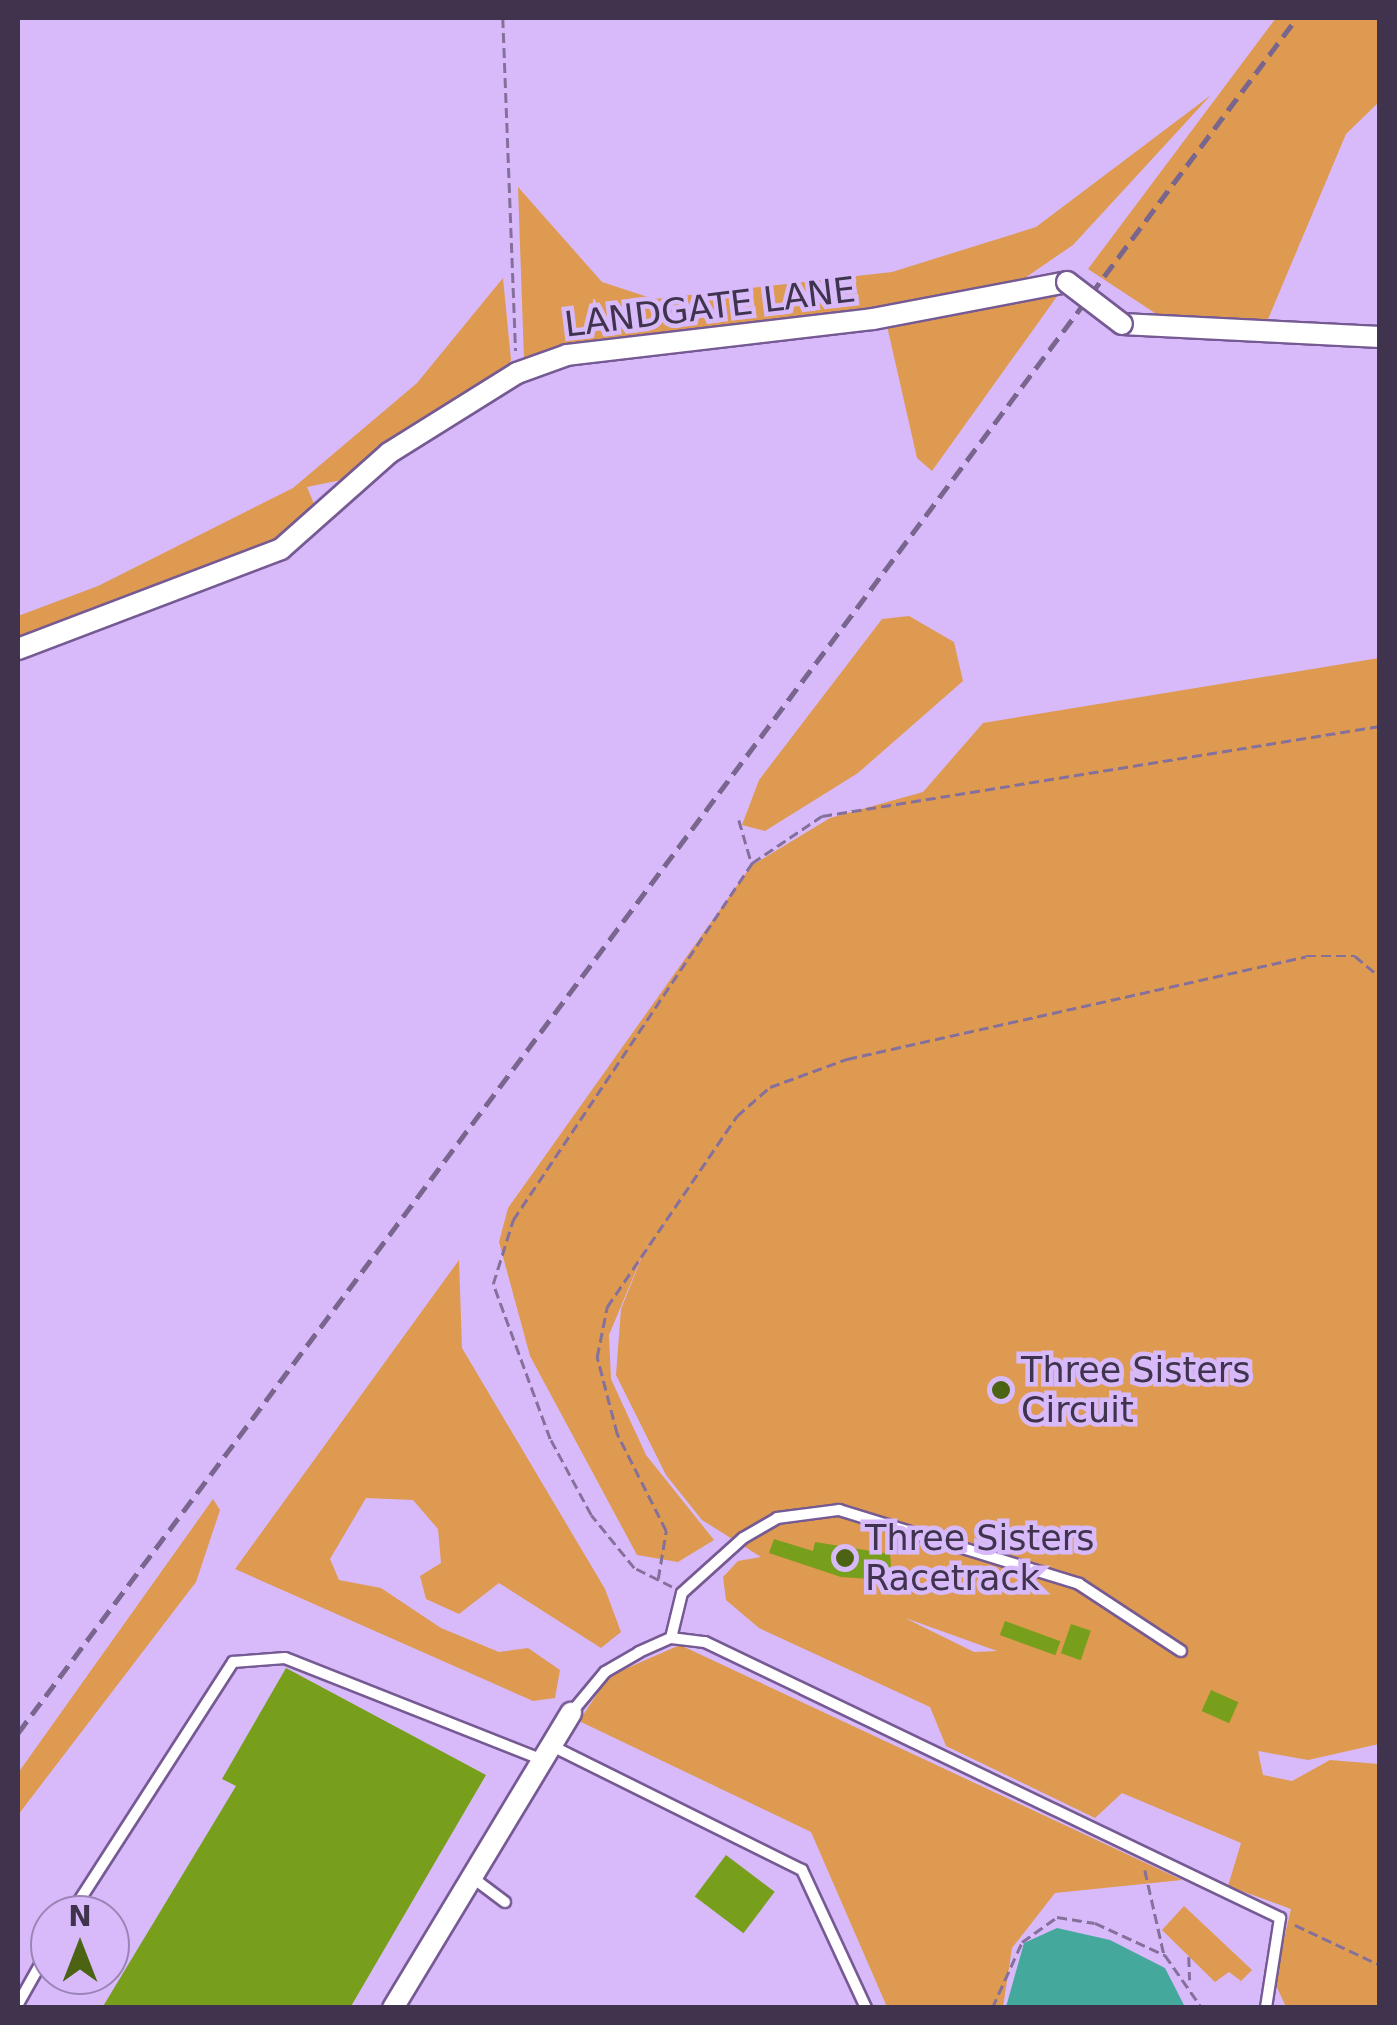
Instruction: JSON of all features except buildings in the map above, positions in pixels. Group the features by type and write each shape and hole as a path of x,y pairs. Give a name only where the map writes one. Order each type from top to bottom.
{"street":[{"name":"LANDGATE LANE","path":"18,649 281,549 389,453 517,373 618,346 873,319 1067,282 1122,324 1380,338"},
{"path":"393,2008 570,1713"}],"lane":[{"path":"671,1638 682,1592 776,1518 838,1510 1079,1584 1182,1651"},
{"path":"570,1713 605,1672 671,1638 705,1642 1280,1918 1266,2007"},
{"path":"83,1895 233,1662 286,1658 547,1753 802,1870 866,2008"},
{"path":"472,1877 505,1902"}],"path":[{"path":"503,18 517,373"},
{"path":"682,1592 634,1568 591,1515 550,1440 493,1284 513,1220 752,862 822,816 1380,726"},
{"path":"739,820 752,862"},
{"path":"658,1580 666,1531 617,1434 597,1357 607,1307 737,1116 770,1087 847,1059 1306,956 1355,956 1380,977"},
{"path":"1144,1853 1150,1916 1165,1955 1190,1982 1202,2008"},
{"path":"992,2008 1022,1942 1057,1917 1095,1923 1165,1955"},
{"path":"1280,1918 1380,1965"},
{"path":"1189,1956 1190,1982"}],"shaded area":[{"path":"1276,18 1379,18 1379,102 1346,134 1263,331 1164,319 1088,269"},
{"path":"1211,95 1073,245 1019,282 884,311 524,360 518,187 602,282 654,299 892,272 1036,227"},
{"path":"503,278 511,360 504,374 351,478 307,487 317,511 282,545 18,644 18,616 98,586 293,488 417,383"},
{"path":"1058,295 932,471 917,458 887,326"},
{"path":"909,616 954,642 963,681 858,773 765,831 742,825 759,780 882,619"},
{"path":"1379,658 1379,1744 1308,1760 1258,1751 1263,1775 1292,1781 1330,1760 1379,1764 1379,2007 1286,2007 1274,1981 1291,1909 1228,1886 1241,1843 1122,1793 1095,1818 946,1746 930,1707 759,1628 726,1600 723,1577 738,1561 761,1557 702,1520 666,1475 616,1375 621,1309 652,1232 609,1335 611,1379 646,1455 714,1540 678,1562 637,1555 530,1356 499,1242 508,1208 751,866 830,818 923,792 983,723","holes":["907,1619 997,1651 974,1652"]},
{"path":"459,1260 462,1348 605,1589 621,1632 601,1648 499,1583 459,1614 426,1599 420,1576 441,1563 438,1529 413,1500 366,1498 330,1559 339,1580 381,1588 441,1628 499,1652 528,1648 560,1670 555,1698 533,1701 235,1569"},
{"path":"213,1499 220,1510 196,1582 18,1815 18,1773"},
{"path":"680,1645 1182,1880 1055,1893 1012,1948 1003,2007 887,2007 811,1832 579,1721 609,1676"},
{"path":"1184,1906 1252,1970 1241,1981 1229,1972 1215,1982 1162,1930"},
{"path":"1057,1928 1110,1940 1165,1968 1185,2007 1006,2007 1024,1943"}],"railway":[{"path":"18,1733 1297,18"}],"place":[{"name":"Three Sisters Circuit","path":"1001,1390"},
{"name":"Three Sisters Racetrack","path":"845,1558"}]}
